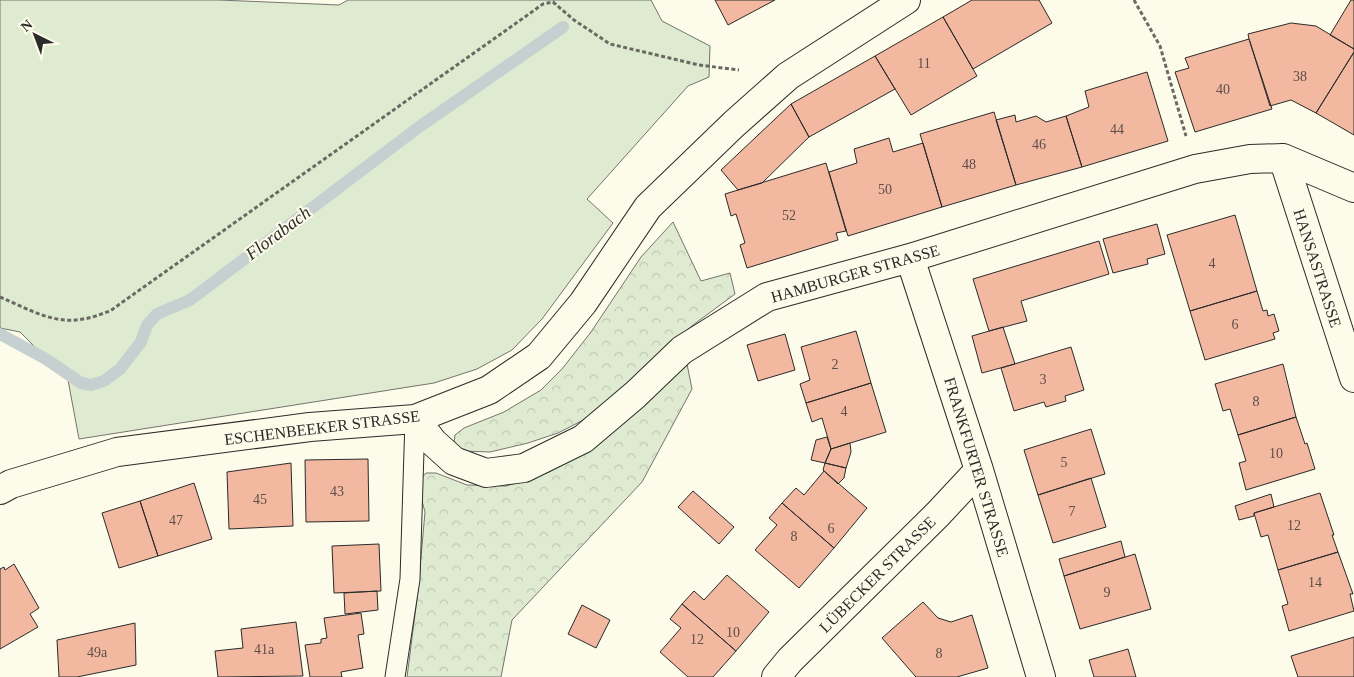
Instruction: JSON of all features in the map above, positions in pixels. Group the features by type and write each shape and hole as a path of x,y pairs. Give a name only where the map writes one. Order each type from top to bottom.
{"street":[{"name":"ESCHENBEEKER STRASSE","path":"0,490 11,484 117,452 310,427 415,419 489,390 539,356 583,303 648,207 734,124 788,76 906,0"},
{"name":"HAMBURGER STRASSE","path":"415,419 433,442 454,461 486,473 524,468 584,439 635,395 682,350 767,296 910,258 1195,169 1250,159 1283,158 1354,188"},
{"name":"HANSASTRASSE","path":"1283,158 1354,378"},
{"name":"FRANKFURTER STRASSE","path":"910,258 979,470 1041,677"},
{"name":"LÜBECKER STRASSE","path":"776,677 790,660 938,514 979,470"}],"lane":[{"path":"396,677 410,579 415,419"}],"path":[{"path":"1134,0 1160,46 1186,135"},
{"path":"0,297 47,317 66,321 85,319 110,311 543,4 553,2 574,20 610,44 699,65 788,76"}],"green space":[{"path":"0,0 219,0 339,5 348,0 651,0 662,21 710,46 709,77 688,86 587,199 613,223 542,319 512,350 477,369 434,383 79,439 68,380 20,332 0,328"},
{"path":"673,222 701,281 730,273 735,294 693,325 589,417 558,433 528,443 490,452 462,451 454,444 455,435 464,428 504,412 541,390 562,369 591,332 641,257"},
{"path":"687,364 692,389 642,482 512,620 501,677 407,677 418,591 425,512 417,483 426,473 436,473 467,485 506,486 549,472 589,450"}],"building":[{"path":"715,0 775,0 728,25"},
{"path":"972,0 1039,0 1052,23 973,69 943,17"},
{"path":"1351,0 1354,0 1354,49 1330,35"},
{"path":"943,17 977,76 911,115 875,56"},
{"path":"1291,23 1316,26 1354,49 1354,52 1316,113 1291,100 1270,106 1249,39 1248,34"},
{"path":"1249,39 1272,109 1195,132 1175,72 1189,68 1185,58"},
{"path":"1354,52 1354,135 1316,113"},
{"path":"875,56 895,89 809,137 791,104"},
{"path":"1147,72 1168,141 1082,167 1066,116 1089,107 1085,91"},
{"path":"791,104 809,137 762,183 738,190 721,170"},
{"path":"994,112 1016,185 942,207 920,134"},
{"path":"1015,115 1016,122 1036,116 1046,122 1066,116 1082,167 1016,185 996,120"},
{"path":"889,138 893,152 923,143 942,207 848,236 829,172 857,163 854,149"},
{"path":"826,163 846,231 836,233 838,240 747,268 740,245 745,243 736,214 731,216 725,194"},
{"path":"1235,215 1257,291 1190,311 1167,235"},
{"path":"1157,224 1165,254 1147,259 1148,264 1113,273 1103,239"},
{"path":"1099,241 1109,274 1021,301 1027,321 989,331 973,279"},
{"path":"1257,291 1263,311 1267,310 1268,316 1274,314 1279,331 1273,333 1275,339 1205,360 1190,311"},
{"path":"1003,327 1015,364 982,373 972,336"},
{"path":"856,331 871,383 806,403 800,384 810,380 801,347"},
{"path":"785,334 795,370 758,381 747,345"},
{"path":"1071,347 1084,390 1065,396 1066,401 1046,407 1044,402 1014,411 1001,368"},
{"path":"1283,364 1296,417 1238,435 1230,409 1223,411 1215,384"},
{"path":"871,383 886,432 831,449 822,418 812,422 806,403"},
{"path":"1296,417 1315,469 1246,490 1239,463 1246,461 1238,435"},
{"path":"1091,429 1105,474 1038,495 1024,450"},
{"path":"827,437 831,449 825,463 811,460 816,440"},
{"path":"850,443 851,452 846,468 825,463 831,449"},
{"path":"368,459 369,521 306,522 305,460"},
{"path":"291,463 293,526 229,529 227,472"},
{"path":"825,463 846,468 844,478 838,484 823,470"},
{"path":"824,471 867,508 834,548 782,503 796,488 804,495"},
{"path":"1091,478 1106,527 1053,543 1038,495"},
{"path":"194,483 212,539 158,556 140,501"},
{"path":"693,491 734,527 719,544 678,507"},
{"path":"1320,493 1338,552 1278,570 1268,535 1261,537 1254,513"},
{"path":"1271,494 1274,507 1239,520 1235,506"},
{"path":"140,501 158,556 119,568 102,513"},
{"path":"782,503 834,548 799,588 755,550 777,525 769,518"},
{"path":"1121,541 1125,557 1064,576 1059,559"},
{"path":"379,544 381,591 334,593 332,546"},
{"path":"1338,552 1353,594 1350,594 1354,611 1289,631 1282,606 1288,604 1278,570"},
{"path":"1135,554 1151,609 1080,629 1064,576"},
{"path":"14,564 39,608 30,614 38,627 0,649 0,569 4,567 5,570"},
{"path":"727,575 769,612 736,651 682,604 694,591 704,600"},
{"path":"377,591 378,610 345,614 344,593"},
{"path":"923,602 938,618 951,622 972,615 988,668 957,677 916,677 882,638"},
{"path":"682,604 736,651 713,677 688,677 660,652 681,628 670,619"},
{"path":"582,605 610,620 596,648 568,634"},
{"path":"361,613 364,634 358,635 363,668 341,672 342,677 310,677 305,645 321,643 321,639 327,638 324,618"},
{"path":"296,622 303,676 218,677 215,651 243,648 241,629"},
{"path":"135,623 136,665 77,677 59,677 57,640"},
{"path":"1354,637 1354,677 1298,677 1291,656"},
{"path":"1128,649 1136,677 1094,677 1089,660"}],"waterway":[{"name":"Florabach","path":"0,334 46,359 81,383 91,385 104,381 120,369 141,342 147,325 157,314 190,300 419,127 563,27"}]}
